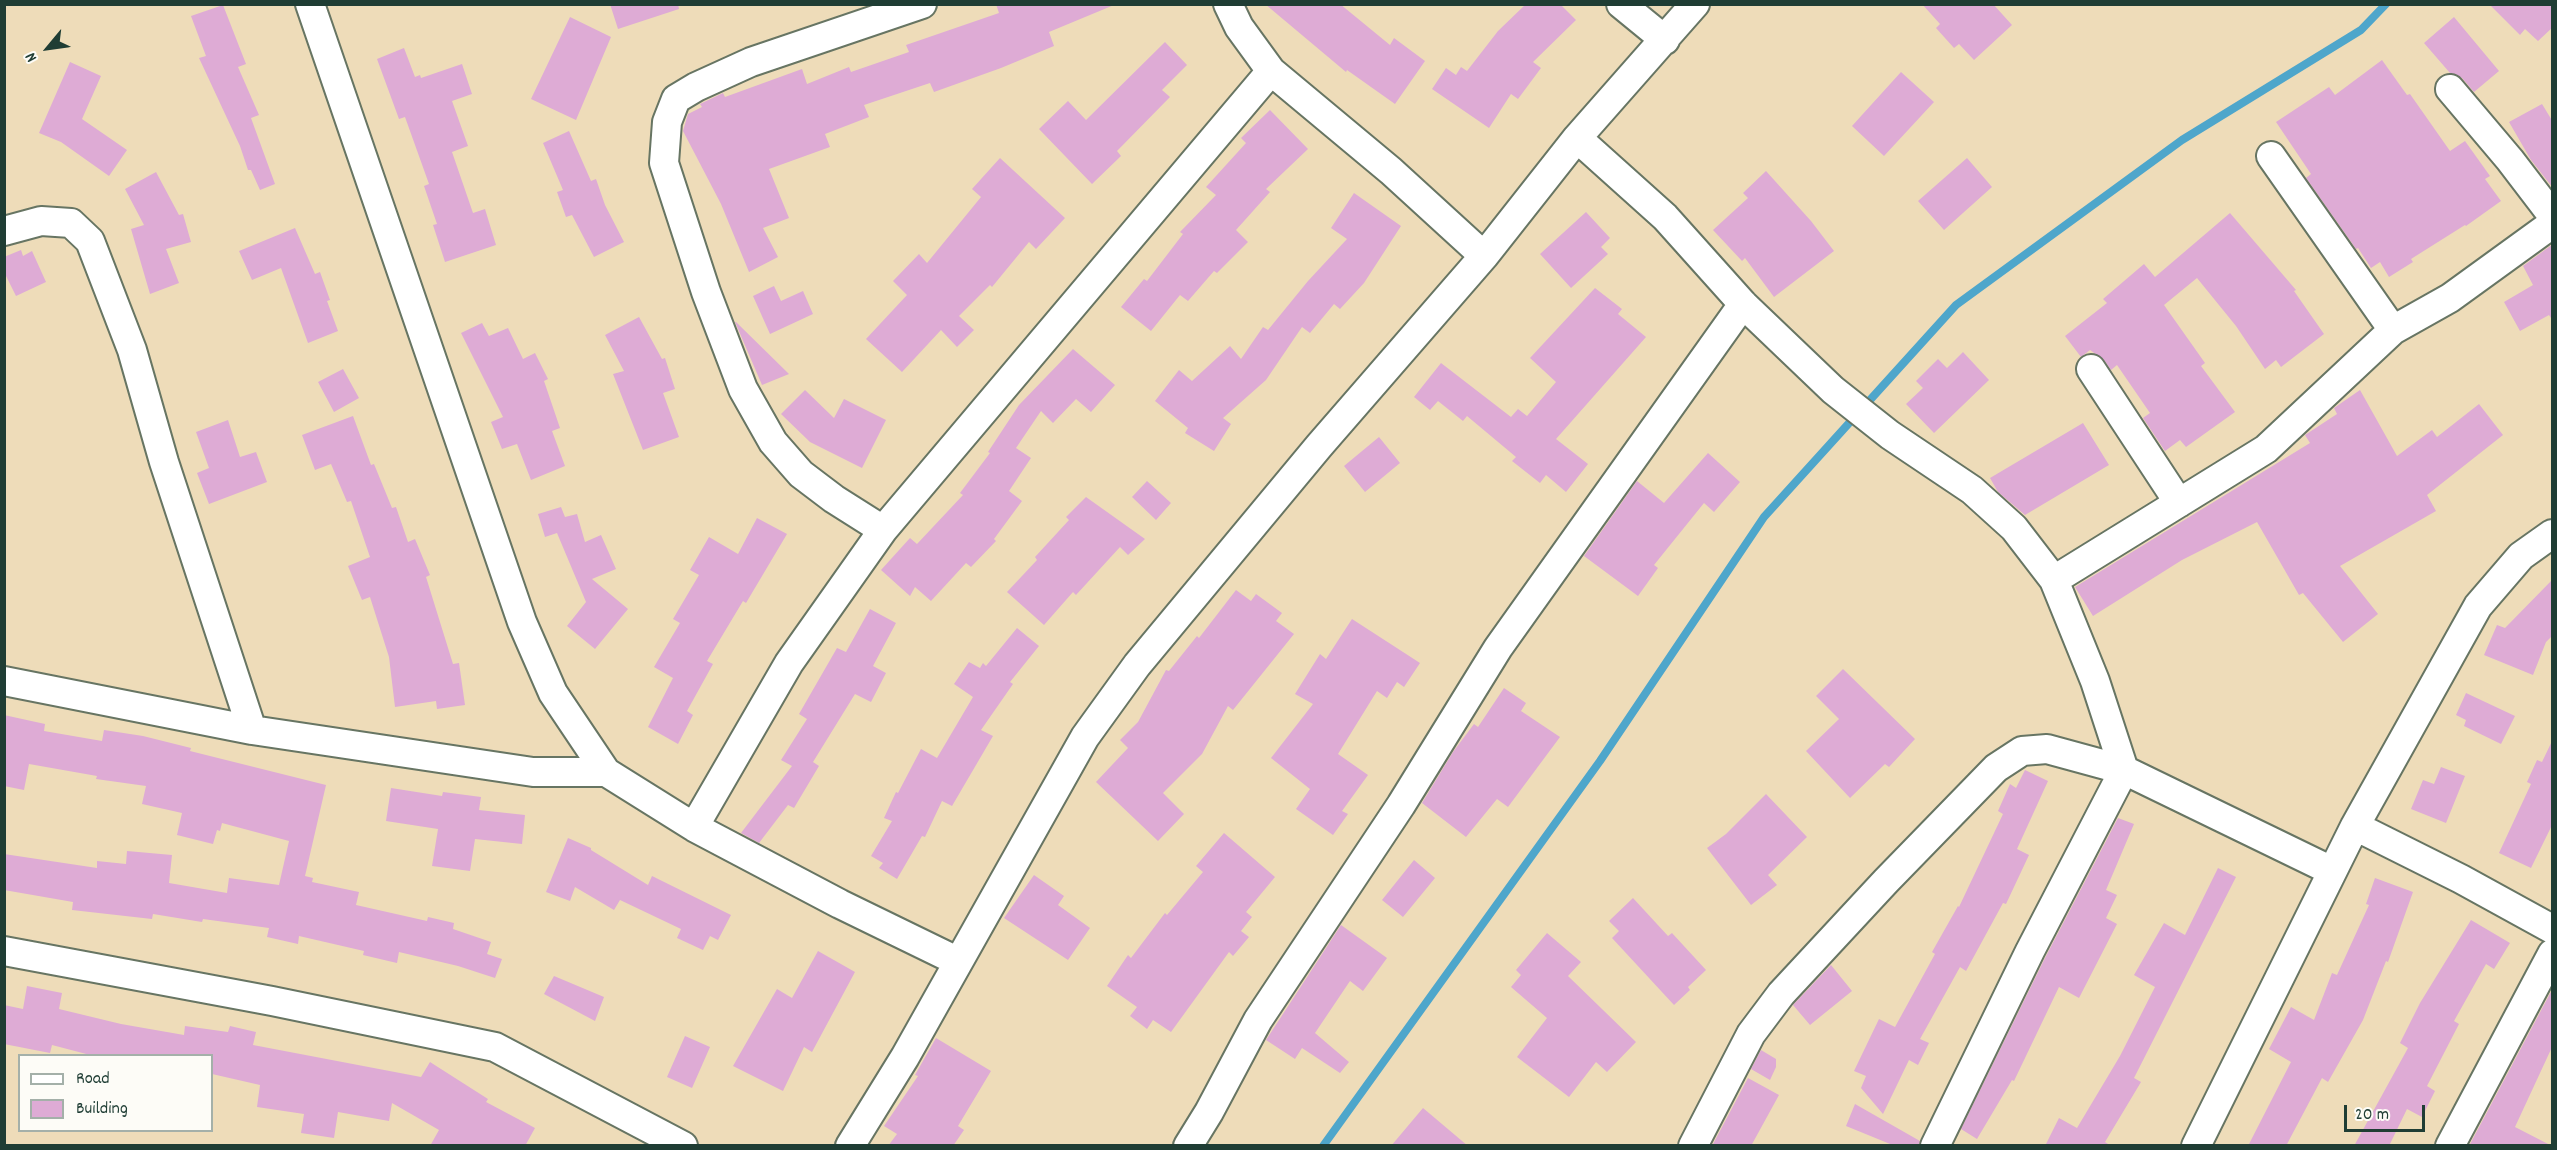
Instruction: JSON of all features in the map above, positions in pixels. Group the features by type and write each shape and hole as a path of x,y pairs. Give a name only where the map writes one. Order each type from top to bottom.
{"street":[{"path":"310,4 522,622 553,693 606,772 694,827 840,904 957,961"},
{"path":"883,531 834,500 801,474 773,441 743,389 706,292 664,163 666,132 667,122 676,99 696,87 751,62 922,4"},
{"path":"1228,4 1239,27 1272,71 1391,171 1484,256"},
{"path":"1621,4 1665,40"},
{"path":"850,1146 905,1057 1085,737 1137,664 1319,446 1484,256 1577,138 1695,4"},
{"path":"694,827 789,663 883,531 1272,71"},
{"path":"2450,89 2553,215"},
{"path":"1577,138 1665,218 1743,304 1846,400 1972,490 2014,528 2054,580 2096,681 2124,770 2030,951 1935,1146"},
{"path":"2271,156 2393,330"},
{"path":"4,231 41,221 71,223 90,241 132,350 164,462 252,730"},
{"path":"2054,580 2266,449 2393,330 2450,298 2553,224"},
{"path":"1188,1146 1209,1112 1258,1020 1401,805 1498,648 1743,304"},
{"path":"2091,369 2179,503"},
{"path":"2196,1146 2355,826 2478,606 2521,556 2553,534"},
{"path":"4,681 252,730 533,772 606,772"},
{"path":"1693,1146 1751,1034 1781,994 1886,881 1996,768 2022,751 2047,749 2124,770 2332,871"},
{"path":"2355,826 2461,879 2553,929"},
{"path":"4,951 272,1001 495,1047 683,1146"},
{"path":"2450,1146 2553,954"}],"building":[{"path":"610,4 678,4 679,9 618,29"},
{"path":"996,4 1114,5 1049,32 1054,46 1001,68 934,92 930,83 864,105 869,117 825,134 830,147 769,169 789,218 763,228 778,257 749,272 721,204 683,131 688,114 702,107 700,104 723,93 725,97 802,69 807,84 849,67 851,72 909,52 906,45 999,13"},
{"path":"1265,4 1340,4 1390,45 1394,38 1425,61 1395,104 1347,70 1346,72"},
{"path":"1526,4 1560,4 1576,20 1533,62 1541,68 1518,99 1511,94 1489,128 1432,89 1446,68 1456,75 1461,67 1467,71 1498,31"},
{"path":"1922,4 1993,4 2012,25 1974,60 1959,44 1954,48 1936,28 1940,24"},
{"path":"2489,4 2553,4 2553,27 2538,41 2525,29 2520,35"},
{"path":"223,5 246,64 238,67 259,115 251,118 275,184 260,190 251,170 248,170 240,146 199,58 206,56 191,16"},
{"path":"570,17 611,37 576,120 531,99"},
{"path":"2454,17 2499,71 2474,92 2462,78 2450,73 2424,43"},
{"path":"1165,42 1187,65 1162,90 1170,97 1117,151 1121,156 1092,184 1039,129 1068,101 1086,120"},
{"path":"404,48 415,77 420,75 421,78 462,64 472,94 452,101 468,146 452,152 473,213 485,209 496,245 445,262 433,225 437,224 424,186 429,184 405,117 399,119 377,59"},
{"path":"2382,60 2407,95 2410,94 2450,151 2465,141 2490,176 2485,179 2501,201 2466,226 2411,259 2413,262 2389,277 2380,262 2371,268 2358,248 2356,249 2306,178 2311,174 2276,122 2329,87 2335,95"},
{"path":"70,62 101,76 82,119 127,150 109,176 61,142 39,133"},
{"path":"1901,72 1934,102 1884,156 1852,126"},
{"path":"2542,104 2553,122 2553,188 2531,160 2509,122"},
{"path":"1270,110 1308,149 1266,189 1270,192 1236,230 1248,242 1217,273 1214,271 1188,301 1180,295 1151,331 1121,307 1144,279 1147,281 1183,234 1180,232 1216,195 1206,187 1246,143 1241,138"},
{"path":"569,131 591,181 596,179 605,205 624,242 594,257 572,215 566,217 557,192 563,190 543,143"},
{"path":"1000,158 1065,218 1036,249 1029,242 992,287 990,285 959,316 974,330 957,347 941,330 902,372 866,339 907,295 893,281 919,254 927,263 981,197 972,189"},
{"path":"1967,158 1992,187 1944,230 1918,201"},
{"path":"1766,171 1811,221 1834,251 1774,297 1745,258 1742,261 1713,230 1748,198 1743,193"},
{"path":"156,172 179,215 183,214 191,242 166,249 179,283 150,294 131,229 144,225 125,189"},
{"path":"1354,193 1401,226 1364,283 1340,309 1334,304 1310,333 1302,327 1266,380 1223,418 1231,424 1214,451 1185,433 1188,428 1155,401 1179,370 1192,381 1230,346 1241,359 1263,327 1268,330 1308,281 1347,239 1331,228"},
{"path":"1586,212 1610,238 1601,247 1608,254 1571,288 1540,254"},
{"path":"2230,213 2296,290 2294,291 2324,334 2281,367 2276,360 2265,369 2236,326 2197,278 2164,305 2205,363 2201,366 2235,412 2186,447 2180,440 2165,451 2143,418 2150,413 2117,365 2111,370 2104,360 2090,350 2081,357 2065,336 2107,303 2103,299 2144,264 2155,277"},
{"path":"295,228 315,274 320,272 338,331 308,343 281,268 252,280 239,251"},
{"path":"2553,244 2553,321 2549,315 2520,331 2504,302 2533,285 2523,266"},
{"path":"21,250 23,256 32,251 46,282 16,296 4,272 4,257"},
{"path":"774,286 781,301 803,291 813,314 770,334 753,296"},
{"path":"1595,288 1622,309 1618,314 1646,337 1556,439 1588,464 1566,492 1546,475 1540,483 1512,461 1516,457 1467,416 1463,421 1438,401 1430,410 1414,397 1441,363 1511,417 1518,409 1527,416 1556,382 1530,358"},
{"path":"639,317 662,359 665,358 675,389 663,393 679,437 643,450 613,374 624,371 605,335"},
{"path":"736,322 789,374 762,385"},
{"path":"482,323 489,336 508,328 523,359 535,353 548,379 544,381 560,428 552,431 565,466 531,480 517,444 502,449 491,422 503,417 461,333"},
{"path":"1073,349 1115,385 1091,412 1076,399 1053,423 1041,411 1016,448 1031,458 1009,491 1022,501 994,539 996,541 971,567 966,563 931,601 915,587 910,596 881,570 910,538 917,544 963,495 960,493 990,453 988,452 1019,405"},
{"path":"1963,352 1989,380 1934,433 1906,404 1923,388 1916,381 1938,359 1947,368"},
{"path":"343,369 359,398 334,412 318,382"},
{"path":"805,390 834,418 844,399 886,420 862,468 810,442 781,414"},
{"path":"2360,390 2397,456 2432,430 2437,437 2479,404 2503,435 2427,495 2436,511 2340,566 2378,614 2343,642 2303,593 2299,595 2257,522 2182,560 2093,616 2075,587 2310,443 2305,435 2337,414 2334,408"},
{"path":"353,416 371,465 374,464 392,508 396,507 408,542 415,539 430,575 426,577 453,664 459,663 465,705 437,709 436,701 395,707 389,657 370,597 362,600 348,566 370,557 351,501 347,502 331,464 315,470 302,435"},
{"path":"228,420 240,457 256,452 267,482 209,504 197,473 209,468 196,432"},
{"path":"2083,423 2109,465 2025,515 1998,492 1990,478"},
{"path":"1379,437 1400,463 1365,492 1344,466"},
{"path":"1708,453 1740,482 1714,512 1704,503 1654,565 1658,568 1638,596 1584,556 1637,481 1664,503"},
{"path":"1147,481 1171,503 1156,520 1132,497"},
{"path":"1086,497 1145,539 1128,555 1120,547 1076,595 1073,592 1044,625 1007,592 1037,560 1035,557 1069,520 1066,517"},
{"path":"561,507 565,517 577,514 585,542 601,535 616,569 592,579 628,609 595,649 567,626 586,602 557,533 545,537 538,514"},
{"path":"757,518 787,534 746,603 743,601 707,661 713,664 687,711 693,715 678,744 648,727 673,678 654,667 680,623 673,619 699,575 690,570 709,537 738,554"},
{"path":"2553,579 2553,635 2546,642 2533,675 2484,655 2497,625 2505,628"},
{"path":"1236,590 1251,601 1256,594 1282,613 1276,621 1294,634 1233,710 1228,706 1202,754 1163,793 1184,814 1158,841 1096,782 1128,748 1120,740 1138,722 1166,670 1169,671 1197,636 1199,638"},
{"path":"870,609 896,623 873,666 886,673 871,702 855,694 813,762 819,766 794,808 788,805 759,843 741,833 792,766 781,760 807,719 799,714 837,648 846,652"},
{"path":"1352,619 1420,663 1404,687 1397,682 1387,698 1377,691 1338,754 1368,775 1342,811 1348,814 1333,835 1296,809 1310,789 1271,758 1313,704 1295,694 1320,654 1326,659"},
{"path":"1017,628 1039,646 1010,682 1013,684 981,730 993,736 952,806 942,801 925,837 922,836 897,879 879,868 883,863 871,856 892,821 884,818 896,792 898,793 921,749 937,758 973,697 954,684 969,662 980,668 983,663 986,666"},
{"path":"1843,669 1915,739 1889,767 1885,764 1850,798 1806,751 1839,719 1816,696"},
{"path":"1504,688 1526,703 1521,711 1560,737 1508,807 1497,799 1466,837 1422,803 1453,752 1474,724 1478,727"},
{"path":"2466,693 2515,716 2501,744 2464,726 2466,720 2456,715"},
{"path":"4,715 45,724 44,731 102,741 104,730 143,736 191,748 190,751 326,785 305,876 313,878 312,882 359,892 356,905 427,921 428,917 454,923 453,929 491,942 487,954 502,959 495,978 458,966 399,952 397,963 363,955 364,951 299,936 298,944 267,937 269,928 203,919 202,922 153,914 152,919 72,910 73,902 4,890 4,854 97,868 97,861 126,864 127,851 172,855 169,883 227,893 229,878 279,885 289,841 222,823 220,831 217,830 213,844 177,835 182,813 142,804 146,786 96,779 97,776 29,764 24,790 4,786"},
{"path":"2553,739 2553,823 2531,868 2499,853 2531,784 2527,782 2537,760 2542,762"},
{"path":"2441,767 2465,776 2446,823 2411,809 2423,780 2434,784"},
{"path":"2025,770 2048,781 2017,849 2029,855 2006,904 2003,903 1966,971 1960,967 1920,1039 1929,1043 1918,1065 1909,1060 1883,1114 1861,1088 1866,1076 1854,1071 1879,1019 1895,1027 1935,954 1932,952 1959,907 2003,814 1998,811 2010,784 2016,788"},
{"path":"391,788 442,796 443,792 481,797 479,810 525,815 522,844 475,839 470,871 432,866 438,829 386,821"},
{"path":"1766,794 1807,837 1768,875 1777,885 1751,905 1707,848 1726,834"},
{"path":"2118,818 2134,824 2106,890 2117,895 2106,918 2117,924 2079,998 2059,987 2014,1081 2012,1080 1977,1139 1961,1129 2045,958"},
{"path":"1224,833 1275,877 1246,912 1252,917 1241,931 1249,937 1233,956 1229,952 1171,1032 1153,1020 1147,1029 1130,1016 1137,1007 1107,986 1128,955 1131,958 1165,913 1167,915 1203,872 1196,866"},
{"path":"568,838 591,848 648,885 652,876 731,915 718,940 710,936 703,950 677,938 681,929 620,900 614,910 575,887 570,901 546,892"},
{"path":"1414,860 1435,878 1403,917 1382,900"},
{"path":"2218,868 2236,877 2134,1078 2141,1082 2105,1142 2111,1146 2045,1146 2059,1118 2077,1128 2120,1056 2155,987 2134,975 2164,923 2185,935"},
{"path":"1034,875 1064,896 1058,905 1090,928 1068,960 1004,918"},
{"path":"2375,878 2413,892 2388,962 2386,961 2363,1020 2328,1082 2322,1078 2286,1146 2248,1146 2291,1062 2269,1049 2291,1007 2314,1020 2332,973 2337,975 2369,905 2366,904"},
{"path":"1633,898 1668,936 1672,933 1706,970 1688,987 1690,990 1674,1005 1612,938 1619,931 1609,921"},
{"path":"2471,920 2510,943 2494,969 2486,964 2454,1021 2459,1024 2427,1086 2435,1091 2422,1117 2407,1109 2389,1146 2354,1146 2408,1048 2400,1043 2420,1003"},
{"path":"1341,925 1387,958 1363,991 1350,981 1315,1033 1349,1062 1340,1073 1302,1048 1295,1059 1266,1040"},
{"path":"1547,933 1581,962 1568,976 1636,1042 1607,1072 1596,1062 1569,1097 1517,1057 1547,1018 1511,987 1521,975 1516,970"},
{"path":"818,951 855,972 812,1052 804,1047 783,1091 733,1066 777,989 792,998"},
{"path":"1831,965 1852,991 1810,1025 1793,1005"},
{"path":"554,976 604,997 595,1021 544,994"},
{"path":"27,986 62,993 59,1009 121,1024 184,1035 185,1026 228,1032 230,1026 256,1032 253,1045 421,1077 430,1062 488,1099 486,1102 535,1128 525,1146 430,1146 439,1130 392,1103 389,1121 338,1112 334,1138 301,1133 304,1114 257,1107 260,1085 213,1074 213,1054 86,1054 52,1045 50,1053 4,1044 4,1005 23,1009"},
{"path":"2553,988 2553,1045 2515,1127 2552,1146 2469,1146"},
{"path":"685,1036 710,1047 692,1088 667,1077"},
{"path":"936,1038 991,1071 958,1126 964,1130 953,1146 888,1146 897,1134 884,1126 918,1076 915,1075"},
{"path":"1761,1050 1776,1059 1776,1067 1770,1080 1751,1069"},
{"path":"1748,1078 1779,1095 1751,1146 1712,1146"},
{"path":"1855,1104 1920,1141 1919,1146 1895,1146 1846,1126"},
{"path":"1423,1108 1468,1146 1391,1146"}],"waterway":[{"path":"1323,1146 1600,761 1764,517 1956,305 2182,140 2361,30 2386,4"}]}
